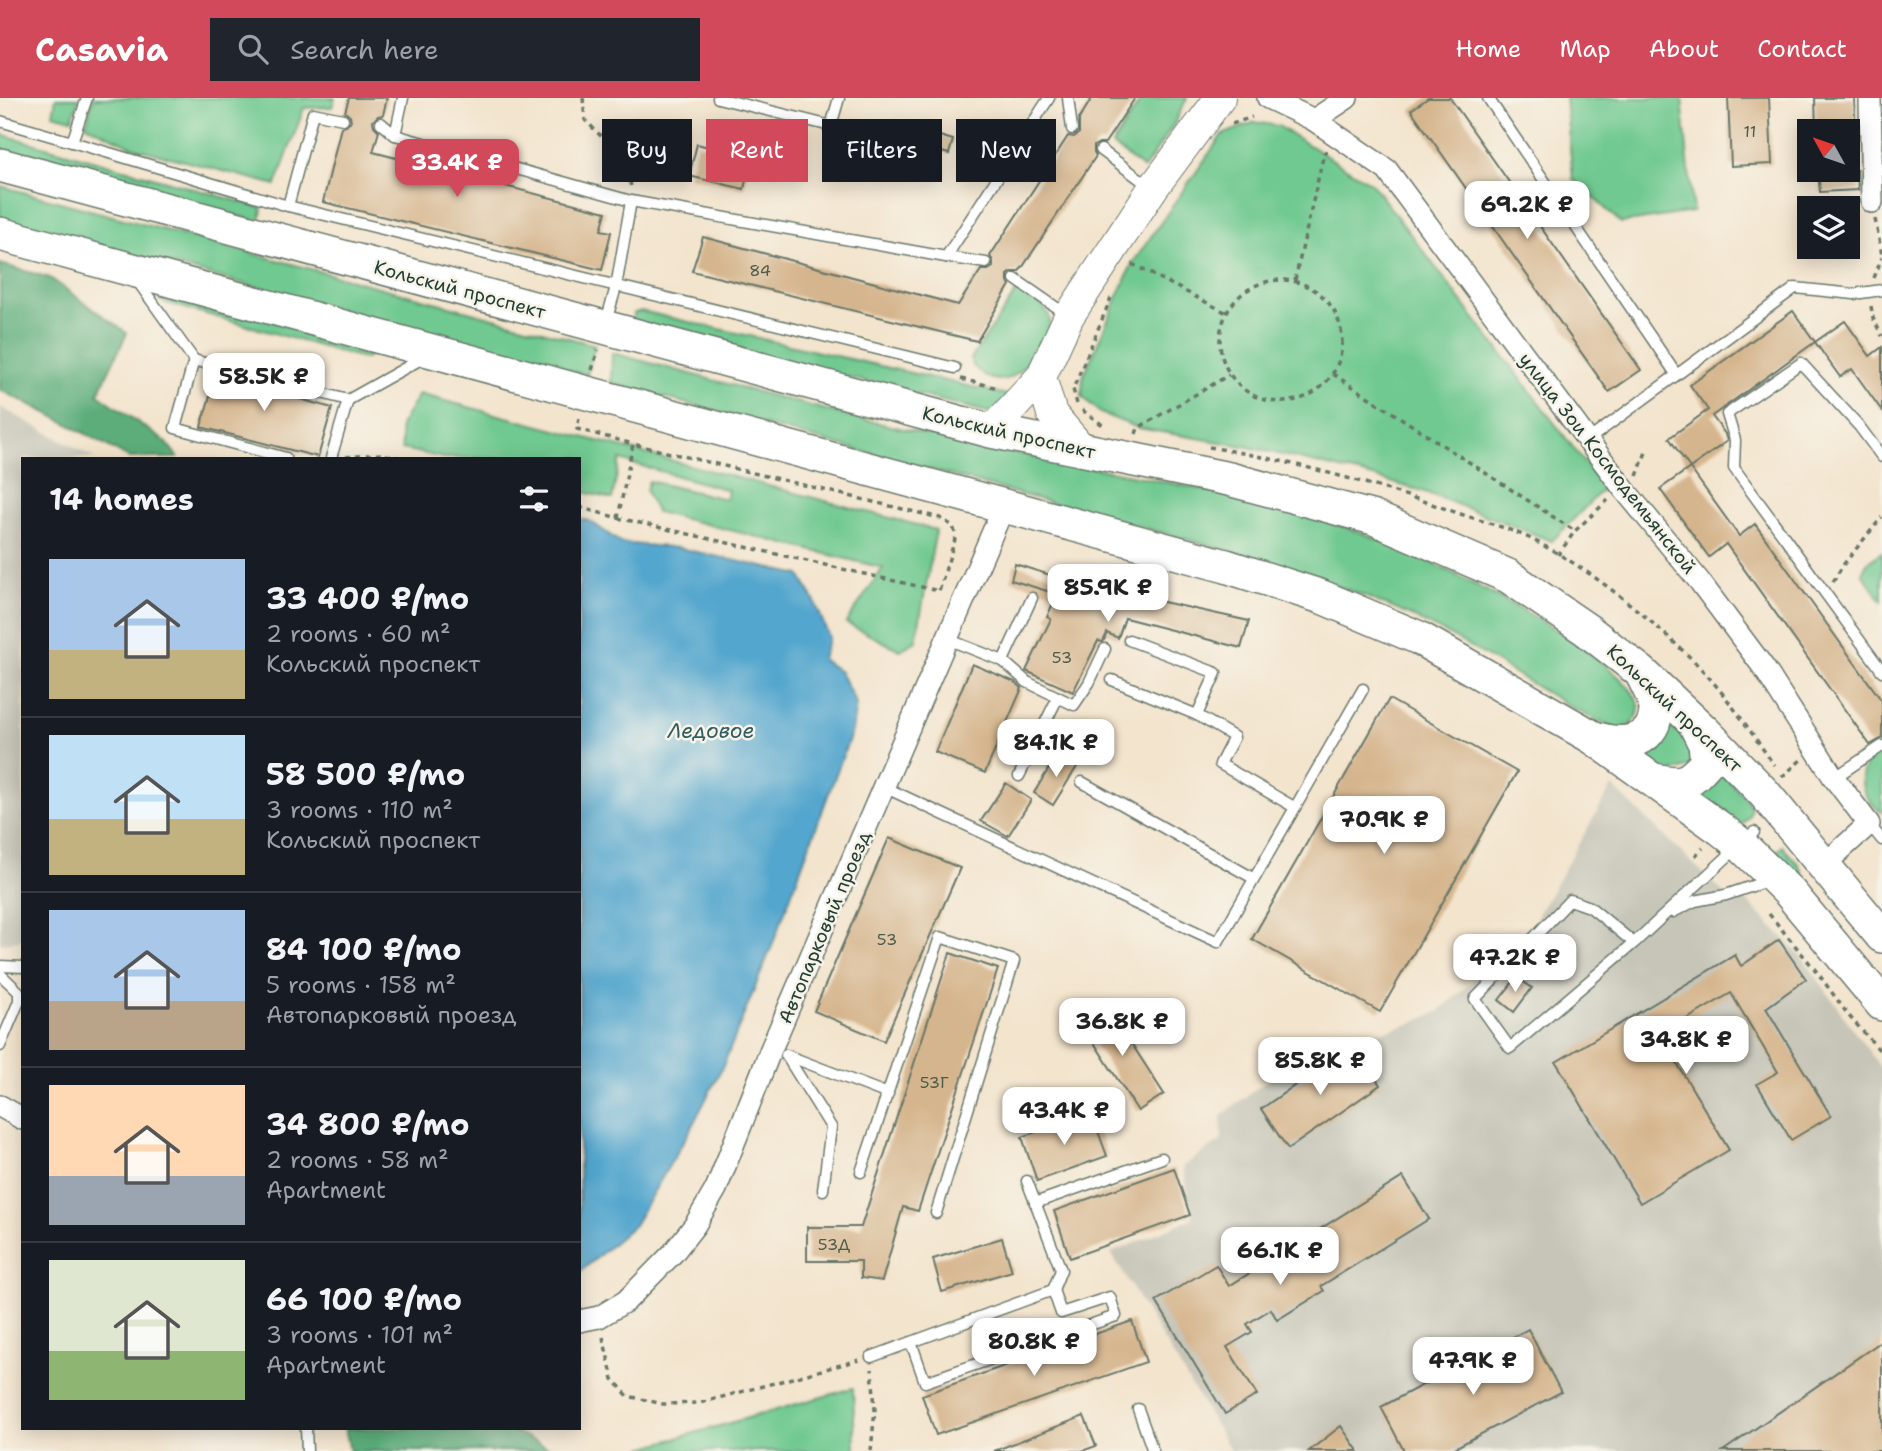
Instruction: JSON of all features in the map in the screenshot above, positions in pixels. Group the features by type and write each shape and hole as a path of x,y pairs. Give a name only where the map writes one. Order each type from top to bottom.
{"main road":[{"name":"Кольский проспект","path":"0,165 991,431 1229,479 1374,518 1508,576 1587,630 1641,672 1693,720 1769,853 1882,1004"},
{"name":"Кольский проспект","path":"0,234 1226,566 1322,597 1419,638 1594,738 1654,780 1769,853 1825,864 1882,936"},
{"path":"1594,738 1613,744 1631,743 1650,730 1656,710 1641,672"},
{"path":"1654,780 1676,785 1694,778 1707,762 1705,744 1693,720"},
{"path":"1769,853 1825,864"}],"street":[{"path":"991,431 1041,377 1069,316 1153,188 1220,98"},
{"name":"улица Зои Космодемьянской","path":"1268,98 1314,120 1387,170 1623,488 1700,582 1764,668 1834,778 1876,832 1825,864"},
{"path":"1314,120 1347,98"},
{"path":"1870,98 1872,202"},
{"path":"1041,377 1052,414 1082,449"},
{"name":"Автопарковый проезд","path":"589,1319 626,1301 673,1253 695,1225 716,1189 778,1052 884,787 1004,506"},
{"path":"0,1105 21,1118"}],"lane":[{"path":"72,142 87,98"},
{"path":"395,135 403,98"},
{"path":"718,98 831,126 839,98"},
{"path":"947,257 1049,98"},
{"path":"1068,98 1072,129"},
{"path":"1488,98 1676,374"},
{"path":"288,206 313,113 343,119"},
{"path":"0,121 288,206 955,368"},
{"path":"381,123 395,135 631,201 986,263"},
{"path":"1101,150 1153,188"},
{"path":"604,328 616,287 631,201"},
{"path":"129,268 194,360 218,367"},
{"path":"1014,279 1069,316"},
{"path":"1588,440 1795,288 1854,294 1882,290"},
{"path":"252,375 348,400 433,352"},
{"path":"194,360 175,428 282,457"},
{"path":"1882,457 1859,426 1801,363 1727,414 1735,440 1734,468 1882,671"},
{"path":"331,457 348,400"},
{"path":"1003,661 1032,598"},
{"path":"947,639 1003,661 1027,682 1074,705 1089,683 1105,649"},
{"path":"1129,640 1216,673 1197,715"},
{"path":"1112,680 1197,715 1234,737 1220,764 1294,807"},
{"path":"884,787 1218,942 1363,689"},
{"path":"1019,776 1058,697"},
{"path":"1834,778 1882,746"},
{"path":"1082,782 1253,878"},
{"path":"1634,943 1590,907 1570,900 1475,999 1510,1048 1634,943 1658,920 1769,853"},
{"path":"1658,920 1695,901 1726,895 1769,853"},
{"path":"861,1172 940,937 1014,961 936,1213"},
{"path":"0,966 21,967"},
{"path":"0,974 21,988 13,1018 0,1046"},
{"path":"778,1052 888,1094"},
{"path":"778,1052 831,1127 822,1190"},
{"path":"1035,1203 1162,1158"},
{"path":"911,1342 925,1382 1116,1316 1110,1297 1061,1313 1053,1290 1061,1270 1027,1181"},
{"path":"872,1357 1053,1290"},
{"path":"1138,1409 1153,1451"},
{"path":"306,1430 307,1451"}],"path":[{"path":"583,98 588,125 622,157 631,182 631,201"},
{"path":"1226,128 1252,117"},
{"path":"1295,280 1324,153 1341,139"},
{"path":"1872,202 1882,255"},
{"path":"1128,261 1227,313"},
{"path":"1273,279 1295,280 1308,285 1325,298 1339,320 1343,342 1338,363 1333,374 1320,388 1306,397 1280,403 1259,399 1248,394 1229,375 1219,348 1219,335 1227,313 1241,293 1260,282 1273,279"},
{"path":"1077,406 1073,389 1112,296"},
{"path":"581,508 939,591 956,536 953,526 940,519 577,429 604,328"},
{"path":"1333,374 1575,531"},
{"path":"618,518 633,444"},
{"path":"346,457 381,453 395,457"},
{"path":"1558,555 1575,531 1623,488"},
{"path":"1826,595 1843,565 1882,517"},
{"path":"1769,853 1817,972 1849,1016 1882,1053"},
{"path":"589,1319 613,1379 628,1396 663,1405 700,1403 872,1357 875,1409 871,1451"}],"shaded area":[{"path":"0,407 93,457 21,457 21,939 0,944"},
{"path":"1612,786 1726,895 1748,902 1803,958 1882,1070 1882,1451 1231,1451 1111,1253 1193,1218 1183,1166 1222,1140 1221,1116 1328,1033 1346,1042 1412,1023 1438,1012 1529,930"}],"green space":[{"path":"56,98 79,98 72,119 53,114"},
{"path":"93,98 335,98 332,107 304,108 276,185 135,148 86,125"},
{"path":"1142,98 1187,98 1174,124 1144,169 1112,145"},
{"path":"1565,98 1682,98 1693,212 1621,223 1573,179"},
{"path":"1255,122 1278,126 1372,184 1604,488 1552,541 1425,492 1366,475 1249,447 1138,428 1100,413 1082,396 1083,377 1132,264 1222,135"},
{"path":"0,134 262,208 260,222 0,150"},
{"path":"0,186 595,345 587,375 0,219"},
{"path":"0,264 50,278 127,333 98,394 167,443 177,457 127,457 0,390"},
{"path":"1019,288 1044,307 1050,324 1047,334 1017,373 1010,378 993,379 973,366 971,359"},
{"path":"157,289 376,350 365,359 160,301"},
{"path":"641,311 1007,395 1000,410 987,412 638,325 633,319 634,313"},
{"path":"612,353 878,423 1213,492 1357,531 1449,571 1564,635 1620,678 1637,699 1638,712 1635,719 1620,731 1580,712 1467,645 1419,620 1270,562 611,383"},
{"path":"419,394 936,530 916,641 900,650 846,623 883,568 656,512 646,491 649,481 726,499 728,490 620,460 612,499 581,491 581,457 439,457 402,449 400,426"},
{"path":"1882,552 1882,601 1862,573 1867,563"},
{"path":"1667,709 1692,732 1692,765 1664,775 1635,751"},
{"path":"1882,750 1882,812 1867,797 1862,781 1867,764"},
{"path":"1720,772 1746,798 1751,808 1743,823 1735,824 1699,794 1716,782"},
{"path":"1782,846 1803,873 1796,879 1772,856"},
{"path":"853,1388 855,1451 642,1451 642,1448"},
{"path":"345,1430 510,1430 556,1451 350,1451"}],"water":[{"name":"Ледовое","path":"581,519 590,521 621,543 679,548 800,575 815,602 829,637 822,659 840,672 856,704 852,731 772,946 723,1066 689,1132 634,1225 581,1271"}],"building":[{"path":"349,98 387,98 383,115 373,121 379,131 373,152 606,212 601,230 611,232 602,270 323,202 341,127 351,121 345,112"},
{"path":"1092,98 1135,98 1105,143 1094,146 1096,156 1022,268 1008,275 1010,285 977,341 692,271 703,237 958,305 981,270 993,267 990,256 1038,182 1056,182 1056,154 1068,136 1074,137 1079,133 1079,119"},
{"path":"1428,98 1450,98 1641,370 1609,392 1411,110"},
{"path":"1728,98 1769,98 1772,164 1731,166"},
{"path":"1815,98 1854,98 1855,119 1816,119"},
{"path":"942,137 953,140 949,154 942,152"},
{"path":"697,144 706,146 706,180 692,177"},
{"path":"714,182 746,182 744,189"},
{"path":"1819,182 1858,182 1858,190 1820,192"},
{"path":"1793,311 1815,342 1712,416 1727,441 1690,468 1669,438 1708,410 1690,385"},
{"path":"1845,321 1870,356 1882,347 1882,411 1852,369 1840,377 1815,342"},
{"path":"221,357 254,367 245,372 249,385 332,408 318,457 201,427 216,375 226,369"},
{"path":"1690,468 1739,536 1755,524 1882,701 1882,738 1870,745 1726,544 1709,557 1660,489"},
{"path":"1015,564 1069,581 1249,621 1241,648 1125,618 1118,638 1107,633 1103,642 1098,641 1073,692 1026,671 1051,619 1047,617 1057,594 1011,580"},
{"path":"972,664 1015,682 1022,688 985,773 935,752"},
{"path":"1389,699 1517,772 1380,1012 1252,939"},
{"path":"1058,753 1078,765 1053,805 1034,793"},
{"path":"1006,783 1031,800 1008,836 981,821"},
{"path":"889,838 960,868 884,1041 814,1011"},
{"path":"1779,940 1806,979 1766,1008 1831,1116 1791,1140 1757,1084 1778,1072 1731,993 1660,1035 1729,1150 1640,1203 1556,1062 1735,955 1741,966"},
{"path":"950,953 998,969 918,1211 903,1207 882,1281 861,1278 861,1261 807,1261 807,1227 861,1227"},
{"path":"1517,977 1532,988 1514,1012 1499,1000"},
{"path":"1106,1004 1164,1094 1138,1111 1080,1021"},
{"path":"1353,1045 1380,1085 1288,1149 1261,1109"},
{"path":"1091,1112 1107,1156 1037,1181 1022,1137"},
{"path":"1174,1168 1190,1215 1070,1258 1054,1211"},
{"path":"1403,1177 1429,1219 1321,1286 1324,1291 1277,1320 1271,1309 1247,1324 1252,1332 1227,1347 1257,1395 1225,1414 1156,1301 1216,1265 1229,1286"},
{"path":"1002,1238 1012,1271 942,1292 933,1259"},
{"path":"1132,1321 1146,1362 936,1435 922,1395"},
{"path":"1528,1329 1561,1392 1449,1451 1404,1451 1381,1407"},
{"path":"1882,1341 1882,1451 1723,1451"},
{"path":"1084,1416 1096,1446 1082,1451 994,1451"},
{"path":"1341,1426 1358,1451 1309,1451"}]}
